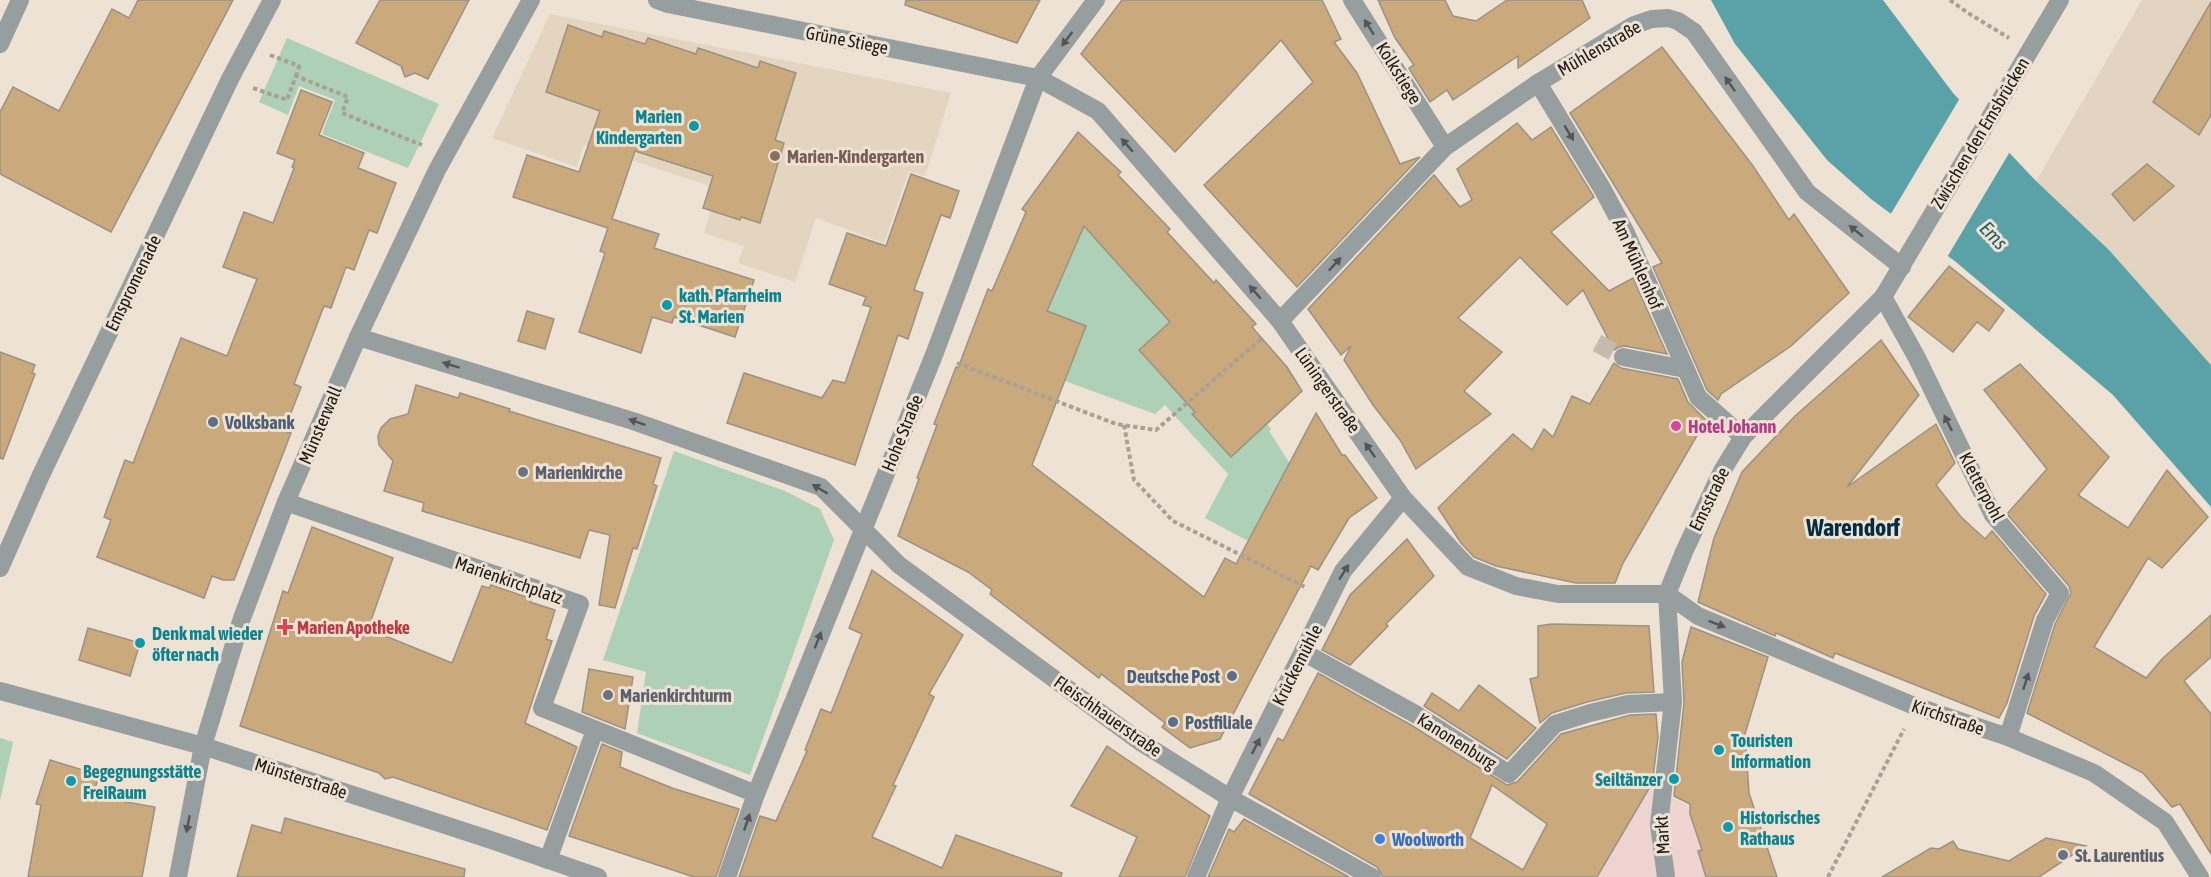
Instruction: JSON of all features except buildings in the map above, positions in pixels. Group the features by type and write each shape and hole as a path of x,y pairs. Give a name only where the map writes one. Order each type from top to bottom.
{"street":[{"path":"0,44 20,0"},
{"name":"Emspromenade","path":"0,568 41,475 210,122 272,0"},
{"name":"Münsterwall","path":"178,877 203,746 242,618 286,502 358,337 445,155 531,0"},
{"name":"Grüne Stiege","path":"657,0 1038,78"},
{"name":"Hohe Straße","path":"727,877 756,794 934,355 1038,78 1096,0"},
{"name":"Kolkstiege","path":"1352,0 1445,147"},
{"name":"Zwischen den Emsbrücken","path":"1902,267 2060,0"},
{"name":"Mühlenstraße","path":"1280,321 1445,147 1538,83 1634,25 1652,19 1668,18 1678,21 1694,32 1807,192 1902,267"},
{"name":"Lüningerstraße","path":"1038,78 1098,111 1280,321 1403,498 1468,567 1516,586 1558,594 1667,594"},
{"name":"Am Mühlenhof","path":"1538,83 1603,190 1626,233 1698,398 1743,437"},
{"name":"Emsstraße","path":"1661,793 1673,702 1667,594 1684,552 1722,471 1743,437 1883,297 1902,267"},
{"name":"Kletterpohl","path":"1883,297 1917,358 1993,515 2060,593 2045,620 2008,737"},
{"path":"358,337 633,421 821,487 863,527"},
{"path":"1623,357 1685,369"},
{"name":"Krückemühle","path":"1196,877 1230,798 1343,571 1403,498"},
{"name":"Marienkirchplatz","path":"286,502 580,604 542,708 756,794"},
{"name":"Fleischhauerstraße","path":"863,527 908,572 1139,741 1230,798 1372,877"},
{"name":"Kirchstraße","path":"1667,594 1698,616 1912,705 2008,737 2094,773 2165,822 2200,877"},
{"name":"Kanonenburg","path":"1304,652 1416,715 1509,774 1555,724 1628,704 1673,702"},
{"name":"Münsterstraße","path":"0,691 203,746 598,877"},
{"path":"548,860 596,730"},
{"name":"Markt","path":"1661,793 1659,825 1666,877"}],"path":[{"path":"1950,0 1968,14 2030,50"},
{"path":"271,95 286,100 296,76 299,66 283,60"},
{"path":"296,76 348,97 342,113 445,155"},
{"path":"934,355 1116,424 1156,430 1280,321"},
{"path":"1124,425 1134,480 1173,521 1330,599"},
{"path":"1828,877 1901,736"}],"shaded area":[{"path":"2142,0 2211,0 2211,365 2109,250 2036,181"},
{"name":"Marien-Kindergarten","path":"550,14 951,93 925,176 909,171 884,243 816,218 795,282 738,263 744,246 704,233 717,188 584,145 577,167 492,138"},
{"path":"1646,786 1687,805 1702,850 1698,852 1706,877 1597,877"}],"green space":[{"path":"287,38 439,104 408,168 322,134 335,100 299,86 288,115 259,102"},
{"path":"1084,224 1170,322 1139,351 1177,393 1252,327 1269,346 1193,414 1231,457 1267,424 1271,429 1269,431 1301,481 1288,499 1274,491 1248,541 1205,518 1228,474 1165,405 1155,414 1065,381 1086,326 1047,311 1076,246 1070,242"},
{"path":"674,451 785,491 820,509 834,540 750,775 637,733 646,672 603,660"},
{"path":"0,738 13,742 0,801"}],"water":[{"name":"Ems","path":"1711,0 1883,0 1953,93 2036,181 2109,250 2211,365 2211,507 2113,395 1956,262 1871,199 1827,160 1735,44"}],"pier":[{"path":"1960,98 2011,150 1946,259 1889,217"}],"tunnel":[{"path":"1597,343 1623,357"}],"place":[{"name":"Marien Kindergarten","path":"694,126"},
{"name":"Marien-Kindergarten","path":"775,156"},
{"name":"kath. Pfarrheim St. Marien","path":"667,305"},
{"name":"Volksbank","path":"213,422"},
{"name":"Hotel Johann","path":"1676,426"},
{"name":"Marienkirche","path":"523,472"},
{"name":"Marien Apotheke","path":"285,627"},
{"name":"Denk mal wieder öfter nach","path":"140,643"},
{"name":"Deutsche Post","path":"1232,676"},
{"name":"Marienkirchturm","path":"608,695"},
{"name":"Postfiliale","path":"1173,722"},
{"name":"Touristen Information","path":"1719,750"},
{"name":"Seiltänzer","path":"1674,779"},
{"name":"Begegnungsstätte FreiRaum","path":"71,781"},
{"name":"Historisches Rathaus","path":"1728,827"},
{"name":"Woolworth","path":"1380,839"},
{"name":"St. Laurentius","path":"2063,855"}],"district":[{"name":"Warendorf","path":"1853,527"}]}
